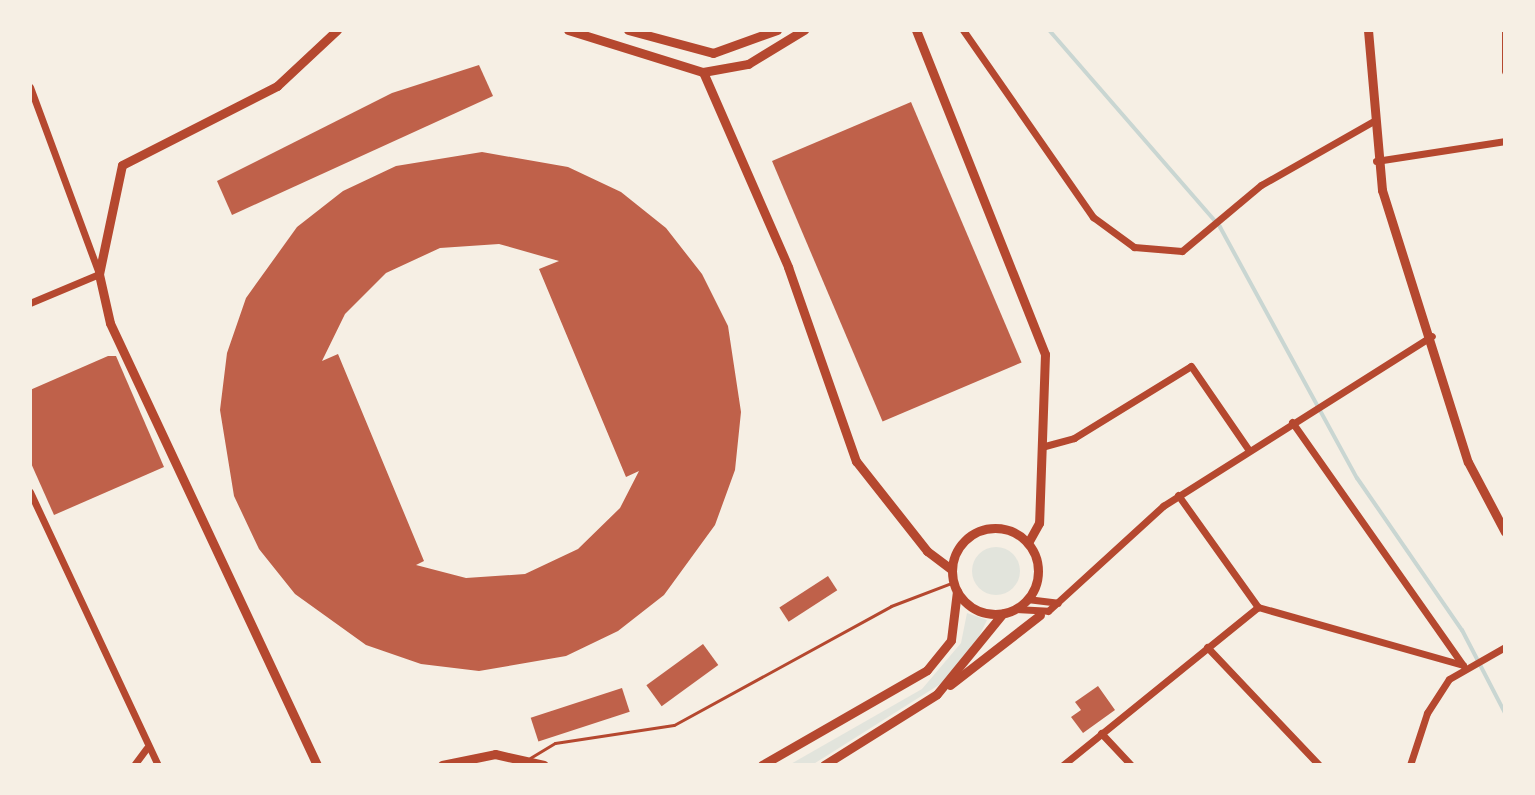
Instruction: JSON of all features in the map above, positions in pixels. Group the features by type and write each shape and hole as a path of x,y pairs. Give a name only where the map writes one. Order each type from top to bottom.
{"street":[{"path":"325,43 330,30"},
{"path":"99,274 122,165 277,86 337,30"},
{"path":"568,30 703,72 748,64 804,30"},
{"path":"628,30 713,53 777,30"},
{"path":"916,30 1035,317 1048,389 1039,523 1028,543"},
{"path":"963,30 1093,217 1134,247 1182,251 1261,185 1372,122"},
{"path":"1368,30 1376,161 1432,336 1468,462 1505,532"},
{"path":"1505,31 1505,71"},
{"path":"703,72 788,267 856,461 927,551 952,570"},
{"path":"30,87 99,274 110,323 317,765"},
{"path":"1376,161 1505,141"},
{"path":"30,303 99,274"},
{"path":"824,765 937,694 1061,602 1178,495 1432,336"},
{"path":"1045,446 1074,438 1191,366 1248,449"},
{"path":"1292,422 1463,665"},
{"path":"30,492 147,748 158,765"},
{"path":"1178,495 1258,607 1463,665"},
{"path":"762,765 927,670 956,628 952,570 960,546 981,531 1006,529 1028,543 1038,578 1027,599 1015,609 1003,613 977,609 955,586"},
{"path":"1027,599 1061,602"},
{"path":"1063,765 1258,607"},
{"path":"1015,609 1040,615"},
{"path":"937,694 1003,613"},
{"path":"1207,647 1319,765"},
{"path":"1410,765 1427,713 1463,665 1505,647"},
{"path":"1101,733 1131,765"},
{"path":"134,765 147,748"},
{"path":"442,765 476,755 544,765"}],"lane":[{"path":"529,762 555,743 674,725 891,606 955,586"}],"shaded area":[{"path":"996,547 1013,554 1020,571 1013,588 996,595 979,588 972,571 979,554"},
{"path":"967,613 987,620 971,653 942,683 812,765 789,765 922,689 961,643"}],"building":[{"path":"479,65 493,96 232,215 217,181 392,93"},
{"path":"911,102 1022,363 883,422 772,161"},
{"path":"482,152 568,167 621,192 666,228 702,274 728,326 741,412 735,470 715,525 664,595 618,631 566,656 479,671 421,664 366,645 295,594 259,549 234,496 220,410 227,353 246,298 297,227 343,191 396,166","holes":["499,244 559,261 539,269 626,477 639,471 620,508 578,549 525,574 466,578 416,565 424,561 338,354 322,361 345,314 386,273 440,248"]},
{"path":"108,356 116,356 164,467 54,515 30,461 30,390"},
{"path":"828,576 837,590 789,622 779,608"},
{"path":"703,644 718,665 662,706 646,685"},
{"path":"1098,686 1115,710 1083,733 1071,717 1081,710 1075,702"},
{"path":"622,688 630,712 538,741 531,718"}],"waterway":[{"path":"1049,30 1220,227 1357,478 1462,630 1505,713"}]}
